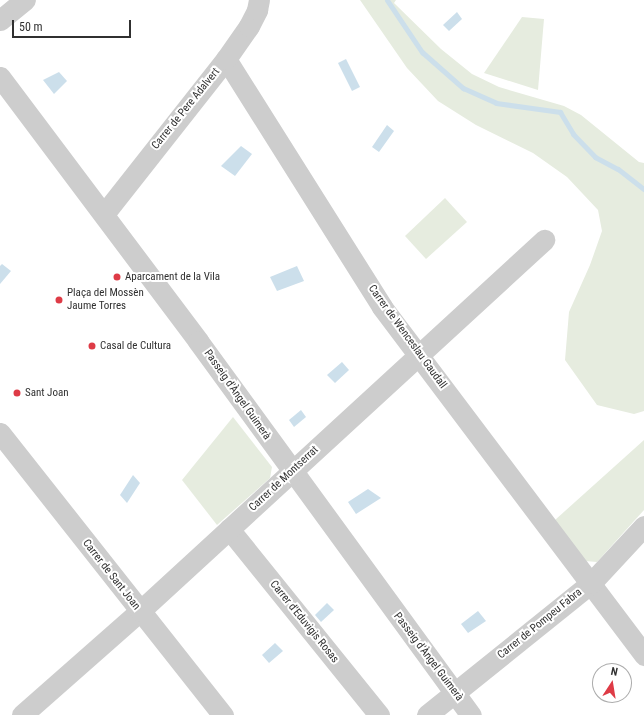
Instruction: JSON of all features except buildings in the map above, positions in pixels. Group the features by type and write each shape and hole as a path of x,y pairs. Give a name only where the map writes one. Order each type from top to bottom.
{"street":[{"path":"0,20 25,0"},
{"name":"Carrer de Pere Adalvert","path":"104,214 226,59 252,21 259,0"},
{"name":"Carrer de Wenceslau Gaudall","path":"226,59 382,307 644,655"},
{"name":"Passeig d'Àngel Guimerà","path":"0,77 104,214 471,715"},
{"name":"Carrer de Montserrat","path":"22,715 140,612 544,240"},
{"name":"Carrer de Sant Joan","path":"0,433 140,612 223,715"},
{"name":"Carrer de Pompeu Fabra","path":"427,715 591,583 644,526"},
{"name":"Carrer d'Eduvigis Rosas","path":"229,529 378,715"}],"shaded area":[{"path":"360,0 396,0 394,3 441,49 472,74 499,87 564,106 581,115 639,162 644,163 644,411 634,414 597,405 565,360 569,312 590,265 602,231 598,210 567,177 533,153 476,125 438,101 407,68"},
{"path":"522,17 544,19 538,90 484,73"},
{"path":"445,198 467,222 426,259 405,236"},
{"path":"233,417 272,467 270,478 217,525 182,480"},
{"path":"644,440 644,510 597,562 585,561 555,520"}],"water":[{"path":"457,12 462,19 449,31 443,25"},
{"path":"346,59 360,87 352,91 338,63"},
{"path":"59,72 67,81 54,94 43,80"},
{"path":"387,125 394,131 379,152 372,147"},
{"path":"241,146 252,154 235,176 221,166"},
{"path":"2,264 11,271 0,284 0,266"},
{"path":"297,266 304,281 277,291 270,277"},
{"path":"342,362 349,370 335,383 327,375"},
{"path":"301,410 306,417 294,427 289,420"},
{"path":"133,475 140,483 127,503 120,495"},
{"path":"368,489 381,498 356,514 348,502"},
{"path":"327,603 334,610 321,622 315,615"},
{"path":"478,611 486,621 468,633 461,624"},
{"path":"275,643 283,651 269,663 262,655"}],"waterway":[{"path":"387,0 422,52 463,88 496,103 560,112 573,134 595,157 618,169 644,189"}],"place":[{"name":"Aparcament de la Vila","path":"117,277"},
{"name":"Plaça del Mossèn Jaume Torres","path":"59,300"},
{"name":"Casal de Cultura","path":"92,346"},
{"name":"Sant Joan","path":"17,393"}]}
